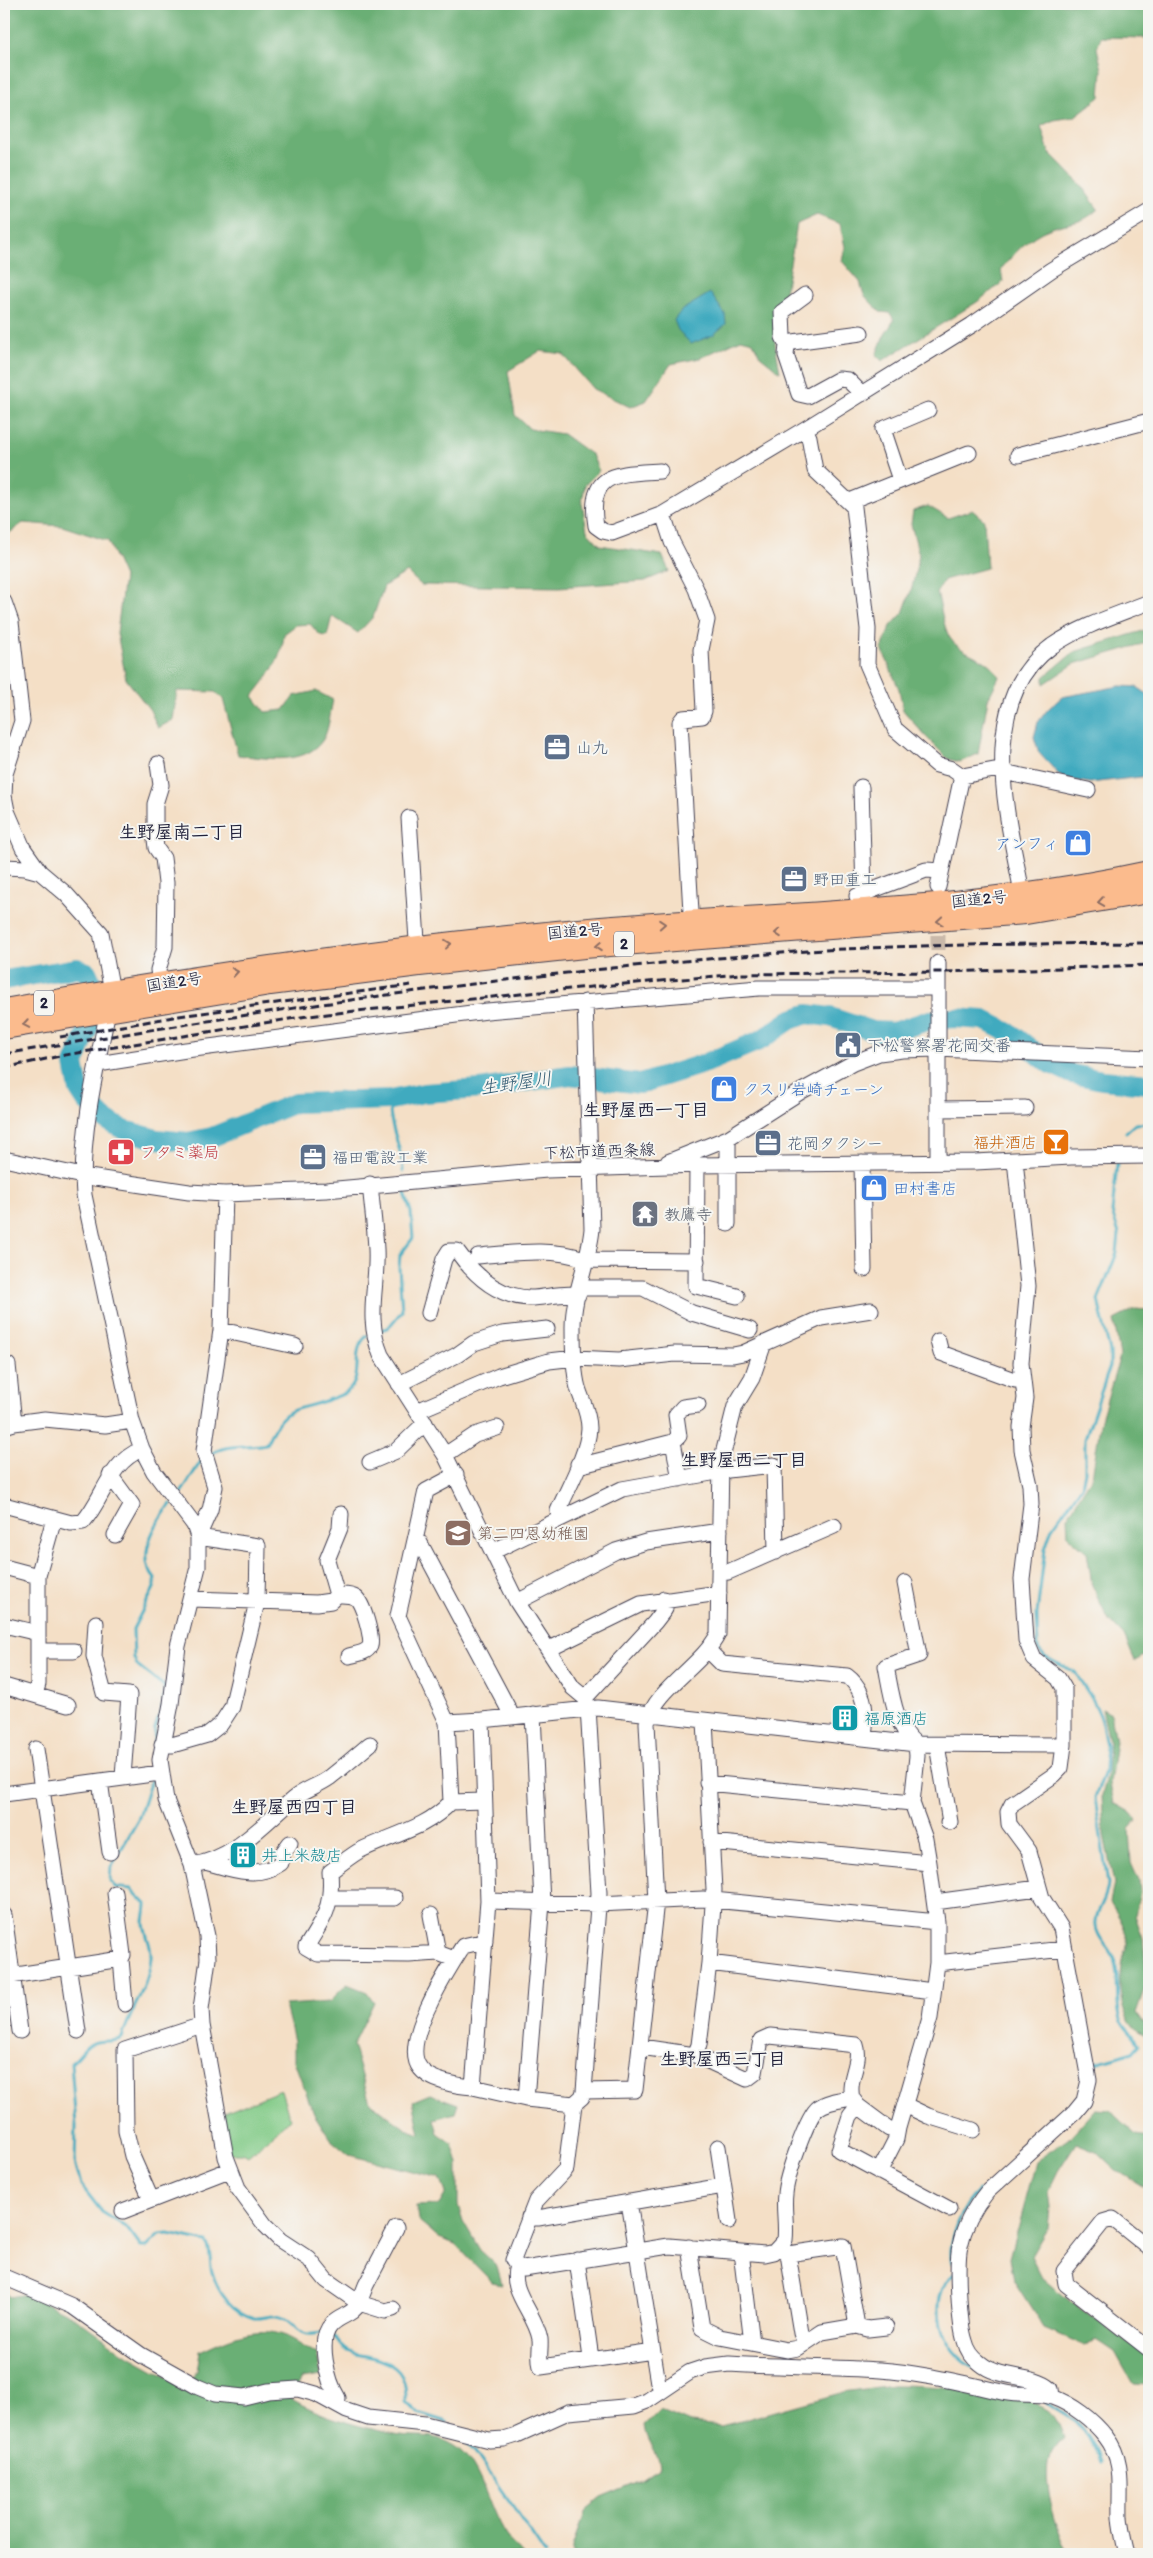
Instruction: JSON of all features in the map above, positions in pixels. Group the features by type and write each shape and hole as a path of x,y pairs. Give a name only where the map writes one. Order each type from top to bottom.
{"highway":[{"name":"国道2号","path":"692,931 861,901 1024,904 1149,872"},
{"name":"国道2号","path":"4,1010 98,1002 601,928 692,931 1149,892"},
{"name":"国道2号","path":"4,1028 160,984 418,956"}],"street":[{"path":"660,471 619,474 602,484 594,492 593,508 596,526 602,531 612,533 663,514 862,394 972,325 1052,270 1149,211"},
{"path":"805,295 782,312 783,337 787,345 786,355 799,394 808,396 839,379 848,380 862,394"},
{"path":"787,345 793,342 861,333"},
{"path":"900,480 883,429 928,410"},
{"path":"1018,455 1149,421"},
{"path":"805,429 809,437 815,470 854,507 868,629 867,664 895,729 937,765 962,776 994,770 1088,790"},
{"path":"850,502 968,453"},
{"path":"663,514 672,542 696,589 708,620 701,650 704,712 702,716 683,718 680,722 692,931"},
{"path":"4,602 11,622 22,721 5,774 4,796 12,826 40,872 66,894 101,933 98,1064 82,1176 84,1195 132,1421 142,1449 154,1472 194,1526 198,1537 199,1559 191,1599 178,1646 171,1704 162,1744 160,1773 166,1800 192,1865 206,1936 208,1959 202,2025 229,2170 238,2188 265,2225 280,2240 309,2259 326,2280 359,2303 385,2312 393,2309"},
{"path":"1024,904 1008,810 1002,744 1006,718 1015,694 1030,669 1052,647 1080,631 1149,602"},
{"path":"158,764 161,785 155,804 155,839 156,848 163,858 166,883 165,947 158,970 160,984"},
{"path":"938,887 962,776"},
{"path":"861,787 861,901 926,870 941,871"},
{"path":"409,818 418,956"},
{"path":"4,865 40,872"},
{"path":"938,964 936,1028 938,1162"},
{"path":"98,1064 319,1032 487,1011 585,1002 758,988 937,988"},
{"path":"560,1518 558,1511 578,1464 589,1429 583,1398 578,1388 573,1326 592,1229 585,1002"},
{"path":"658,1167 728,1138 800,1092 853,1063 879,1053 937,1049 1149,1058"},
{"path":"938,1110 1025,1108"},
{"path":"728,1138 728,1224"},
{"name":"下松市道西条線","path":"4,1159 82,1176 189,1192 225,1194 283,1193 370,1184 591,1168 1149,1156"},
{"path":"1016,1160 1028,1286 1022,1380 1025,1398 1021,1428 1022,1450 1030,1486 1031,1504 1022,1579 1026,1640 1034,1659 1058,1678 1064,1688 1064,1745 1061,1768 1054,1775 1018,1798 1008,1812 1009,1824 1033,1860 1038,1888 1042,1898 1061,1928 1063,1949 1077,2008 1080,2040 1089,2080 1088,2092 1084,2101 1075,2112 987,2192 968,2222 959,2254 962,2330 970,2352 980,2364 994,2371 1044,2383 1051,2389 1052,2397"},
{"path":"862,1163 864,1269"},
{"path":"696,1165 696,1286 737,1296"},
{"path":"370,1184 376,1250 372,1322 374,1338 381,1355 445,1455 494,1551 517,1602 573,1688 586,1703 598,1904 584,2091 582,2097 574,2104 566,2169 536,2201 513,2260 518,2266 524,2268 668,2246 765,2254 784,2250 843,2246 857,2326"},
{"path":"198,1537 210,1510 215,1486 204,1452 221,1330 225,1194"},
{"path":"429,1313 444,1259 449,1251 457,1251 470,1270 485,1282 519,1296 644,1288 692,1313 750,1330"},
{"path":"478,1256 538,1253 587,1260 697,1261"},
{"path":"370,1462 396,1451 421,1417 498,1376 549,1361 575,1358 619,1360 675,1354 733,1355 820,1318 872,1310"},
{"path":"399,1384 457,1355 474,1343 502,1334 547,1329"},
{"path":"221,1330 295,1346"},
{"path":"938,1341 941,1352 1014,1380 1022,1380"},
{"path":"584,2091 635,2090 656,1901 647,1723 652,1708 708,1650 718,1634 720,1472 735,1406 752,1378 764,1343"},
{"path":"4,1365 8,1364 9,1425 45,1419 106,1425 132,1421"},
{"path":"578,1464 582,1465 673,1442 679,1436 676,1414 683,1407 698,1405"},
{"path":"445,1455 475,1436 497,1428"},
{"path":"673,1442 680,1479"},
{"path":"4,1505 71,1524 83,1522 110,1475 132,1453 142,1449"},
{"path":"494,1551 622,1489 720,1472 774,1465 776,1552"},
{"path":"110,1475 132,1505 115,1535"},
{"path":"451,1802 446,1722 398,1616 426,1491 456,1475"},
{"path":"337,1595 327,1560 340,1528 341,1514"},
{"path":"35,1694 38,1684 39,1652 38,1576 54,1520"},
{"path":"720,1573 728,1572 834,1526"},
{"path":"517,1602 616,1551 646,1542 720,1531"},
{"path":"162,1744 172,1745 207,1736 221,1724 232,1707 258,1602 258,1546 198,1537"},
{"path":"416,1539 420,1543 504,1701 510,1717"},
{"path":"4,1567 38,1576"},
{"path":"905,1583 919,1655 886,1666 893,1698 906,1737 916,1744"},
{"path":"549,1649 641,1604 664,1599 719,1593"},
{"path":"191,1599 317,1603 331,1601 337,1595 348,1595 356,1598 363,1606 370,1640 370,1646 365,1651 349,1656"},
{"path":"586,1703 665,1609 664,1599"},
{"path":"96,1623 94,1656 104,1694 129,1695 123,1778"},
{"path":"4,1625 38,1633"},
{"path":"708,1650 722,1664 847,1676 855,1681 867,1713 864,1737"},
{"path":"39,1652 74,1651"},
{"path":"4,1686 68,1705"},
{"path":"446,1722 533,1714 586,1703 649,1714 916,1744 1064,1745"},
{"path":"526,2099 542,1902 533,1714"},
{"path":"473,2087 488,1901 482,1720"},
{"path":"695,2055 699,2045 709,1963 714,1900 705,1720"},
{"path":"209,1863 260,1830 294,1798 328,1778 370,1744"},
{"path":"879,2172 896,2139 930,2018 937,1963 936,1922 929,1863 925,1839 912,1803 917,1756 916,1744"},
{"path":"937,1745 950,1822 948,1822"},
{"path":"36,1749 78,2032"},
{"path":"4,1794 160,1773"},
{"path":"100,1780 110,1852"},
{"path":"707,1783 912,1803"},
{"path":"454,1959 438,1952 409,1955 318,1954 306,1947 326,1917 331,1898 330,1872 358,1852 428,1822 451,1802 484,1801"},
{"path":"711,1842 929,1863"},
{"path":"192,1865 209,1863 246,1873 257,1872 281,1863 282,1854 290,1843"},
{"path":"934,1902 1038,1888"},
{"path":"115,1893 123,1955 121,1959 125,2004"},
{"path":"331,1898 395,1898"},
{"path":"488,1901 598,1904 714,1900 936,1922"},
{"path":"4,1915 8,1976 20,2031"},
{"path":"431,1915 438,1952"},
{"path":"485,1942 463,1946 429,2002 418,2033 418,2066 425,2074 449,2083 526,2099 574,2104"},
{"path":"937,1963 1063,1949"},
{"path":"8,1976 121,1959"},
{"path":"709,1963 934,1991"},
{"path":"151,2199 132,2156 126,2131 125,2050 202,2025"},
{"path":"641,2047 695,2055 747,2079 755,2073 761,2040 770,2036 856,2045 859,2053 850,2080 855,2102 839,2150 949,2209"},
{"path":"805,2343 800,2333 784,2250 786,2228 784,2196 787,2179 811,2118 818,2108 828,2103 855,2102 889,2129 898,2128"},
{"path":"905,2105 928,2116 973,2130"},
{"path":"718,2147 729,2222"},
{"path":"123,2211 229,2170"},
{"path":"529,2217 538,2218 723,2186"},
{"path":"629,2202 658,2383 664,2389"},
{"path":"1149,2248 1113,2219 1103,2222 1064,2271 1066,2284 1149,2349"},
{"path":"337,2405 338,2398 333,2390 324,2351 324,2337 332,2324 355,2311 366,2285 396,2228"},
{"path":"689,2247 702,2328 720,2337 787,2350 798,2348 822,2332 857,2326 868,2329 886,2327"},
{"path":"741,2252 752,2342"},
{"path":"578,2260 591,2358"},
{"path":"518,2266 514,2283 525,2301 540,2340 538,2359 540,2366 653,2351"},
{"path":"4,2277 72,2306 141,2355 198,2387 215,2394 244,2397 268,2391 298,2389 316,2394 368,2418 425,2424 489,2440 504,2439 568,2412 634,2406 647,2401 690,2372 705,2367 729,2364 881,2370 1013,2394 1036,2394 1052,2397 1072,2406 1090,2421 1106,2437 1114,2452 1119,2467 1120,2520 1127,2554"}],"green space":[{"path":"4,4 1149,4 1149,38 1101,37 1097,48 1102,70 1100,97 1074,117 1054,120 1041,126 1049,152 1080,184 1098,209 1080,221 1056,227 1035,236 1022,246 1001,269 1003,282 977,302 882,361 876,355 884,336 894,320 890,313 880,312 864,295 860,282 842,261 845,247 840,224 817,215 797,224 784,298 776,310 775,343 780,372 760,356 753,342 741,339 700,358 671,364 646,401 630,407 593,389 563,354 540,351 508,371 515,415 530,429 563,434 592,455 599,471 585,485 582,503 587,531 600,545 662,555 669,571 645,581 559,587 421,585 407,572 384,586 373,617 358,633 332,616 327,636 320,635 310,624 296,625 284,634 278,659 253,696 265,712 284,710 294,696 316,691 333,700 326,732 322,741 314,749 294,757 271,758 238,755 223,699 215,692 177,691 173,720 158,728 150,710 126,679 117,633 124,577 108,541 62,526 23,523 4,537"},
{"path":"928,506 948,518 972,510 984,520 987,568 944,580 937,592 950,638 962,649 989,664 999,677 988,699 978,754 960,762 948,759 903,710 899,689 882,649 890,627 903,613 912,588 919,555 911,524 913,511"},
{"path":"4,621 11,672 4,700"},
{"path":"1149,629 1149,644 1146,643 1074,664 1044,684 1044,677 1074,652"},
{"path":"4,700 6,721 4,727"},
{"path":"1135,1309 1149,1310 1149,1653 1135,1661 1124,1636 1108,1619 1092,1585 1087,1552 1068,1536 1067,1517 1092,1477 1101,1419 1120,1356 1114,1320"},
{"path":"1102,1709 1111,1714 1116,1741 1110,1783 1114,1803 1130,1812 1137,1820 1129,1829 1131,1863 1139,1881 1140,1892 1135,1915 1143,1939 1147,1981 1136,2013 1148,2029 1148,2037 1138,2032 1131,2024 1122,2002 1120,1990 1121,1967 1127,1939 1122,1922 1110,1902 1114,1884 1104,1835 1102,1795 1107,1777 1109,1741"},
{"path":"347,1984 367,1992 374,2002 353,2045 370,2103 406,2129 420,2134 413,2101 430,2094 458,2104 455,2113 434,2119 438,2133 452,2143 458,2164 458,2205 463,2221 480,2250 497,2266 502,2284 492,2282 455,2244 439,2238 418,2220 416,2206 439,2205 446,2193 440,2178 349,2155 330,2139 314,2114 294,2061 294,2041 285,2005 329,2002"},
{"path":"281,2090 290,2119 248,2156 243,2153 228,2153 222,2114"},
{"path":"1095,2109 1109,2110 1136,2135 1149,2137 1149,2190 1116,2170 1096,2151 1076,2143 1058,2171 1048,2192 1050,2208 1048,2227 1031,2256 1041,2276 1071,2302 1149,2357 1149,2385 1133,2384 1115,2352 1097,2340 1084,2345 1044,2328 1014,2281 1010,2258 1036,2161 1068,2139"},
{"path":"4,2290 10,2297 28,2294 73,2316 122,2352 172,2380 187,2385 197,2371 200,2351 210,2346 252,2332 275,2333 290,2338 317,2354 321,2375 302,2378 290,2398 315,2411 355,2425 395,2434 438,2438 454,2446 464,2454 472,2465 503,2530 512,2543 524,2554 4,2554"},
{"path":"892,2385 929,2386 998,2394 1037,2405 1051,2413 1064,2437 1051,2453 1048,2466 1047,2478 1051,2504 1058,2529 1067,2550 1081,2554 572,2554 572,2547 585,2510 601,2497 642,2480 659,2468 644,2425 659,2410 690,2423 722,2426 844,2392"}],"water":[{"path":"710,293 725,314 726,324 713,335 691,344 678,330 674,320 682,310"},
{"path":"1120,686 1137,687 1149,695 1149,776 1090,783 1062,778 1039,753 1034,737 1038,722 1048,709 1062,697"}],"waterway":[{"name":"生野屋川","path":"4,980 77,968 87,972 92,983 90,1024 74,1064 79,1090 86,1101 103,1118 124,1130 156,1139 188,1142 212,1137 295,1103 390,1100 424,1093 481,1089 570,1075 640,1084 706,1063 761,1040 790,1020 807,1014 830,1017 872,1031 893,1032 930,1020 955,1018 984,1020 1013,1035 1049,1063 1072,1074 1102,1080 1149,1084"},
{"path":"390,1100 391,1119 403,1171"},
{"path":"1126,1132 1135,1124 1149,1123"},
{"path":"1092,2064 1133,2052 1139,2045 1120,2017 1116,1966 1112,1954 1099,1936 1096,1926 1097,1916 1108,1884 1095,1797 1105,1772 1106,1746 1101,1718 1094,1702 1075,1672 1045,1657 1038,1649 1037,1614 1045,1549 1052,1528 1082,1486 1085,1471 1085,1439 1110,1366 1110,1352 1098,1300 1117,1253 1119,1234 1112,1212 1117,1164"},
{"path":"380,1330 388,1328 402,1311 400,1255 413,1238 411,1212 404,1190"},
{"path":"209,1455 229,1447 266,1444 273,1430 285,1415 299,1408 339,1396 348,1391 356,1378 359,1348 367,1336"},
{"path":"181,1493 201,1461"},
{"path":"152,1767 155,1728 163,1704 164,1686 137,1665 134,1658 133,1629 154,1588 155,1579 149,1570 147,1560 150,1540 159,1521 171,1504"},
{"path":"151,1780 138,1820 111,1867 110,1881 115,1887 131,1889 146,1904 144,1923 151,1953 150,1969 122,2038 114,2041 95,2042 71,2063 76,2126 75,2162 81,2185 102,2212 126,2227 141,2247 147,2247 159,2235 168,2234 206,2242 209,2249 212,2272 218,2287 227,2301 239,2311 254,2318 277,2316 289,2321 305,2333 321,2333"},
{"path":"952,2262 951,2253 954,2234 967,2205 979,2191"},
{"path":"954,2273 945,2284 940,2296 941,2324 953,2350 963,2360 975,2367"},
{"path":"332,2335 348,2351 380,2360 394,2367 405,2384 406,2401 418,2413 447,2422"},
{"path":"1045,2402 1080,2425 1091,2440 1100,2462"},
{"path":"463,2439 475,2452 545,2554"}],"tunnel":[{"path":"938,912 938,963"}],"railway":[{"path":"4,1054 404,993 505,980 707,959 893,947 1149,943"},
{"path":"4,1068 65,1055 308,1016 579,988 740,974 945,972 1149,965"},
{"path":"60,1037 179,1016 411,985"}],"place":[{"name":"山九","path":"557,747"},
{"name":"アンフィ","path":"1078,843"},
{"name":"野田重工","path":"794,879"},
{"name":"下松警察署花岡交番","path":"848,1045"},
{"name":"クスリ岩崎チェーン","path":"724,1089"},
{"name":"福井酒店","path":"1056,1142"},
{"name":"花岡タクシー","path":"768,1143"},
{"name":"フタミ薬局","path":"121,1152"},
{"name":"福田電設工業","path":"313,1157"},
{"name":"田村書店","path":"874,1188"},
{"name":"教鷹寺","path":"645,1214"},
{"name":"第二四恩幼稚園","path":"458,1533"},
{"name":"福原酒店","path":"845,1718"},
{"name":"井上米殻店","path":"243,1855"}],"district":[{"name":"生野屋南二丁目","path":"182,832"},
{"name":"生野屋西一丁目","path":"646,1110"},
{"name":"生野屋西二丁目","path":"744,1460"},
{"name":"生野屋西四丁目","path":"294,1807"},
{"name":"生野屋西三丁目","path":"723,2059"}]}
